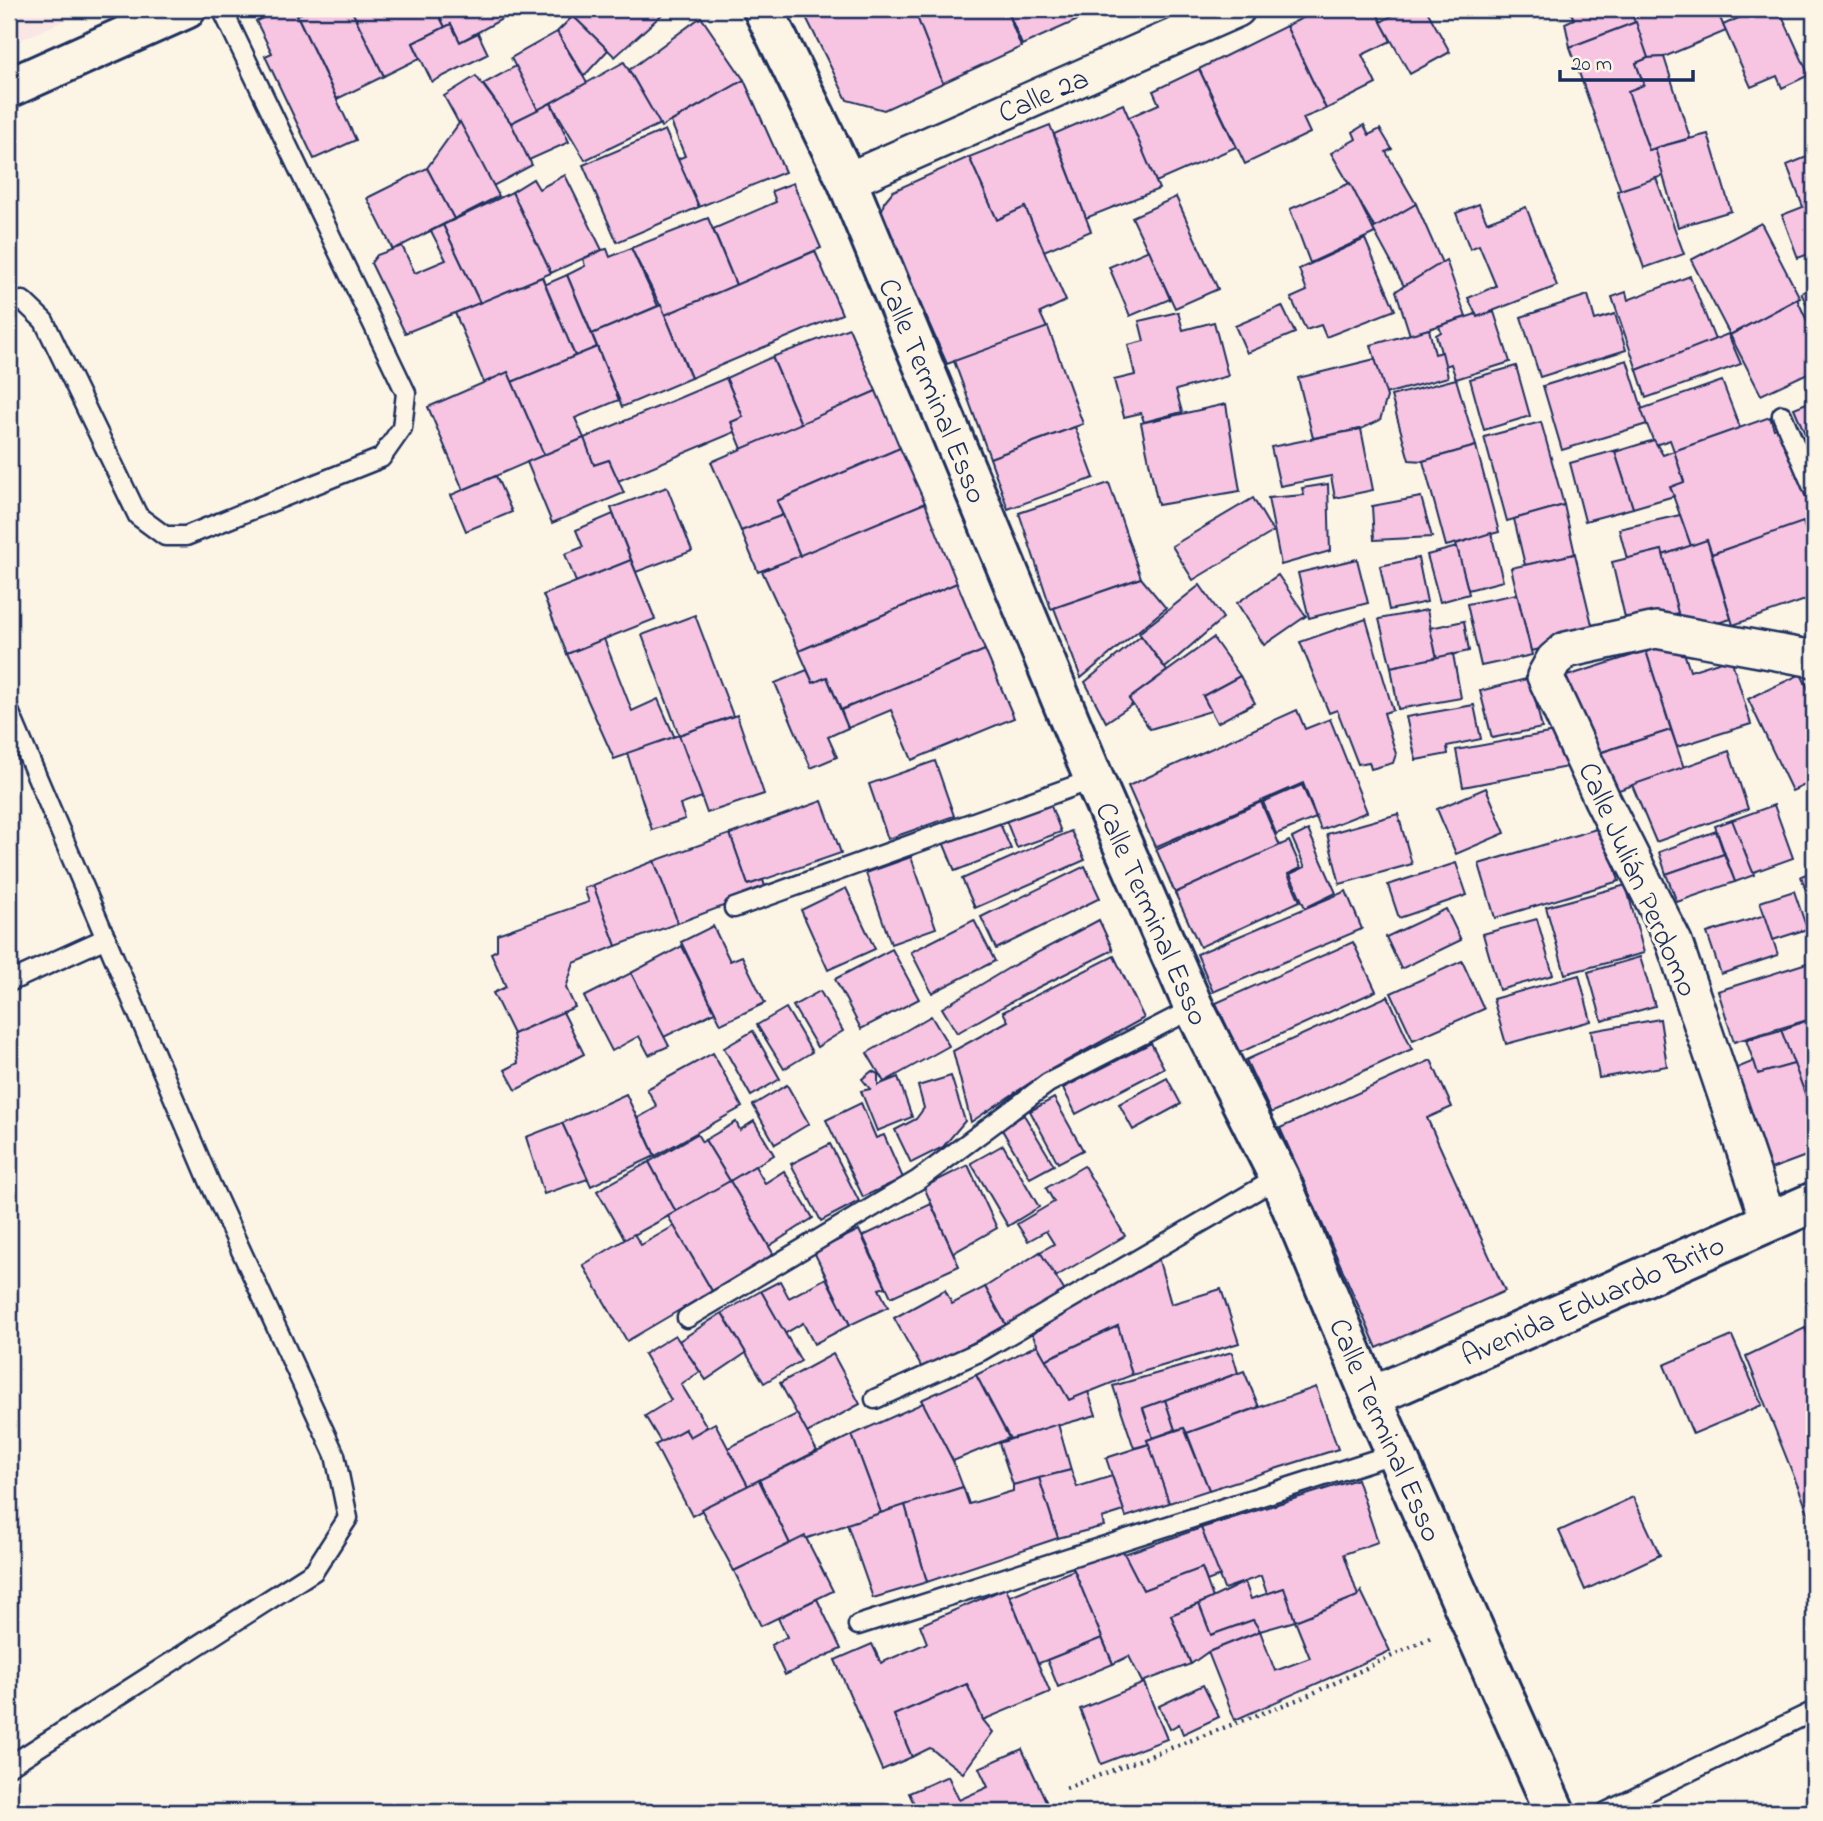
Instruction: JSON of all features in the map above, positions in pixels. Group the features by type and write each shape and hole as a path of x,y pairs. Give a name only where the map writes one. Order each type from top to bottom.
{"street":[{"name":"Calle Terminal Esso","path":"763,9 847,181 1094,779 1194,1008 1279,1177 1371,1397 1555,1812"},
{"name":"Calle 2a","path":"847,181 1237,9"},
{"path":"9,88 175,11"},
{"name":"Calle Julián Perdomo","path":"1769,1222 1674,942 1602,799 1545,676 1554,660 1566,650 1656,630 1814,659"},
{"name":"Avenida Eduardo Brito","path":"1371,1397 1814,1202"}],"lane":[{"path":"9,303 23,301 44,321 138,516 165,536 186,536 381,458 402,428 405,393 222,9"},
{"path":"1783,415 1814,490"},
{"path":"9,711 210,1182 335,1455 348,1518 314,1571 9,1766"},
{"path":"734,908 1094,779"},
{"path":"9,982 106,938"},
{"path":"687,1318 918,1180 1048,1083 1194,1008"},
{"path":"875,1399 981,1352 1279,1177"},
{"path":"858,1625 1396,1453"},
{"path":"1606,1812 1814,1711"}],"path":[{"path":"1066,1788 1193,1742 1316,1692 1470,1618"}],"shaded area":[{"path":"9,9 91,9 9,45"}],"building":[{"path":"282,9 294,9 356,140 314,159 265,56 272,53 256,21"},
{"path":"311,9 351,9 384,76 337,99 297,15"},
{"path":"351,9 436,9 445,27 413,43 420,58 384,76"},
{"path":"436,9 520,9 460,42 451,24 445,27"},
{"path":"580,9 668,9 615,57 573,16"},
{"path":"813,9 914,9 943,83 884,110 847,100 804,13"},
{"path":"914,9 1006,9 1021,47 943,83"},
{"path":"1007,9 1097,9 1098,11 1022,45"},
{"path":"1321,9 1375,9 1391,41 1362,55 1376,84 1326,109 1286,26"},
{"path":"1404,9 1426,9 1450,52 1410,74 1381,22"},
{"path":"1569,9 1630,9 1636,22 1570,47 1565,23 1574,19"},
{"path":"1630,9 1716,9 1726,31 1664,57 1648,58"},
{"path":"1758,9 1779,9 1809,75 1782,88 1777,76 1751,87 1723,25"},
{"path":"573,16 608,50 584,76 557,32"},
{"path":"701,17 744,80 661,127 629,70"},
{"path":"1636,22 1648,58 1636,63 1644,85 1628,91 1649,150 1655,148 1665,175 1621,191 1570,47"},
{"path":"451,24 460,42 478,33 488,54 432,82 413,43"},
{"path":"1286,26 1326,109 1303,118 1310,133 1245,164 1199,69"},
{"path":"557,32 587,83 538,110 511,58"},
{"path":"1664,57 1690,138 1649,150 1628,91 1644,85 1636,63 1648,58"},
{"path":"624,62 660,124 585,160 551,103"},
{"path":"516,66 538,110 511,123 483,84"},
{"path":"1199,69 1236,147 1156,182 1127,118 1159,104 1153,91"},
{"path":"476,76 511,123 532,165 493,186 444,96"},
{"path":"744,80 785,172 699,207 678,159 685,156 671,122"},
{"path":"551,103 569,142 529,160 511,123"},
{"path":"1123,104 1159,189 1086,218 1054,134"},
{"path":"460,122 499,196 454,219 427,168"},
{"path":"1050,125 1091,231 1044,251 1025,207 997,220 969,157"},
{"path":"1364,125 1369,135 1380,129 1392,149 1386,152 1416,204 1375,228 1331,153 1356,139 1353,132"},
{"path":"665,130 699,207 617,242 583,165"},
{"path":"1708,134 1731,211 1678,227 1655,148"},
{"path":"1814,154 1814,252 1798,258 1782,215 1803,207 1787,165"},
{"path":"969,157 997,220 1025,207 1066,301 1040,313 1047,328 947,364 881,215 884,202 893,191"},
{"path":"427,168 454,219 393,250 367,198"},
{"path":"565,175 602,250 551,273 512,192 533,179 539,189"},
{"path":"1656,178 1684,254 1644,268 1617,191"},
{"path":"793,183 821,248 736,285 713,229 776,202 772,191"},
{"path":"1350,183 1375,233 1310,263 1290,209"},
{"path":"512,192 551,273 480,303 443,225"},
{"path":"1176,197 1218,289 1175,308 1132,217"},
{"path":"1416,204 1442,263 1404,286 1373,229"},
{"path":"1479,204 1487,222 1526,207 1557,286 1477,317 1468,298 1496,286 1479,245 1470,249 1456,213"},
{"path":"708,218 736,285 665,315 631,248"},
{"path":"1761,223 1800,298 1730,335 1691,260"},
{"path":"443,225 480,303 405,333 371,263 377,255 402,246 415,273 446,260 431,231"},
{"path":"1365,239 1395,310 1326,337 1321,325 1306,330 1291,298 1307,291 1299,269"},
{"path":"631,248 658,306 592,334 567,275 585,266 583,259 602,250 607,249 610,257"},
{"path":"1149,250 1170,299 1130,316 1109,267"},
{"path":"815,251 842,314 691,378 665,315"},
{"path":"1446,260 1466,317 1410,335 1396,291"},
{"path":"567,275 597,347 575,356 544,285"},
{"path":"1690,276 1715,340 1637,370 1612,297 1626,292 1628,300"},
{"path":"542,277 575,356 512,382 508,372 484,383 455,313"},
{"path":"1814,287 1814,319 1801,293"},
{"path":"1588,295 1595,320 1615,314 1626,350 1540,377 1521,317"},
{"path":"1797,299 1814,336 1814,370 1761,395 1730,335"},
{"path":"661,305 691,378 622,407 592,334"},
{"path":"1282,306 1295,333 1247,353 1235,326"},
{"path":"1178,312 1183,330 1214,322 1228,376 1176,390 1182,412 1144,422 1141,413 1124,417 1114,380 1135,375 1128,345 1144,341 1139,321"},
{"path":"1494,312 1510,362 1456,379 1451,364 1445,366 1436,335 1441,332 1439,326 1476,314 1477,317"},
{"path":"1048,327 1083,424 990,458 954,361"},
{"path":"849,328 876,391 801,424 772,357"},
{"path":"1429,329 1435,354 1442,352 1448,377 1385,394 1371,345"},
{"path":"1728,334 1741,364 1646,398 1637,370"},
{"path":"597,347 619,400 575,418 584,438 544,455 512,382"},
{"path":"772,357 801,424 742,449 731,422 743,417 726,378"},
{"path":"1375,359 1387,397 1380,420 1361,429 1313,438 1298,378"},
{"path":"1627,360 1647,424 1562,450 1543,386"},
{"path":"1516,366 1530,416 1484,430 1470,379"},
{"path":"508,372 544,455 463,490 428,407"},
{"path":"726,378 743,417 731,422 735,432 618,481 609,460 594,465 584,438"},
{"path":"1456,379 1476,446 1423,461 1409,460 1391,396"},
{"path":"1722,381 1740,428 1674,451 1670,440 1655,445 1641,409"},
{"path":"876,391 900,448 777,501 783,515 741,531 711,462"},
{"path":"1814,400 1814,455 1794,408"},
{"path":"1226,404 1240,491 1158,505 1141,423"},
{"path":"1770,417 1774,429 1781,427 1814,519 1712,554 1707,540 1691,546 1670,487 1684,482 1674,451"},
{"path":"1541,422 1564,505 1507,521 1484,437"},
{"path":"1075,427 1094,478 1008,509 990,458"},
{"path":"1361,429 1373,490 1335,498 1331,476 1280,486 1271,447"},
{"path":"584,438 594,465 609,460 624,493 552,523 527,462"},
{"path":"1654,440 1663,455 1674,451 1684,482 1670,487 1674,496 1633,508 1615,452"},
{"path":"1476,446 1499,532 1446,546 1423,461"},
{"path":"900,448 925,503 800,556 777,501"},
{"path":"1617,450 1615,452 1633,508 1585,521 1570,463"},
{"path":"496,476 512,512 466,531 451,495"},
{"path":"1109,483 1141,578 1051,609 1019,513"},
{"path":"1328,484 1330,551 1281,565 1268,498 1304,495 1302,488"},
{"path":"667,487 692,551 636,572 611,508"},
{"path":"1421,497 1432,537 1374,540 1372,506"},
{"path":"1253,498 1273,532 1193,580 1172,546"},
{"path":"925,503 957,583 799,651 762,571"},
{"path":"1564,505 1575,554 1525,565 1514,519"},
{"path":"613,514 631,560 576,582 565,554 583,547 576,530"},
{"path":"783,515 800,556 758,572 741,531"},
{"path":"1680,515 1691,546 1663,555 1662,550 1627,559 1619,529"},
{"path":"1803,522 1814,558 1814,597 1733,625 1712,554"},
{"path":"1491,533 1503,581 1468,590 1456,544"},
{"path":"1707,540 1731,619 1683,633 1663,555"},
{"path":"1457,547 1469,594 1440,602 1427,555"},
{"path":"1662,550 1678,613 1627,626 1612,562"},
{"path":"1575,554 1595,637 1531,651 1511,568"},
{"path":"1418,558 1427,602 1389,610 1380,566"},
{"path":"1357,559 1368,603 1309,618 1298,573"},
{"path":"631,560 655,619 567,654 543,595"},
{"path":"1278,575 1306,616 1264,645 1237,603"},
{"path":"1141,578 1166,608 1081,678 1054,608"},
{"path":"957,583 985,650 841,710 827,677 813,683 799,651"},
{"path":"1200,585 1223,618 1165,668 1139,633"},
{"path":"1517,594 1532,655 1481,666 1467,604"},
{"path":"1427,610 1437,658 1391,667 1379,619"},
{"path":"695,615 733,716 679,735 642,635"},
{"path":"1366,619 1393,710 1384,713 1396,754 1393,763 1371,769 1369,762 1358,764 1337,710 1329,713 1300,642"},
{"path":"1464,621 1469,651 1437,658 1430,628"},
{"path":"1141,636 1167,671 1129,699 1133,704 1106,722 1085,682"},
{"path":"1213,638 1240,676 1203,696 1211,711 1150,729 1129,699"},
{"path":"604,639 632,711 658,699 675,738 614,759 567,654"},
{"path":"1680,640 1690,671 1731,658 1751,724 1677,747 1646,651"},
{"path":"985,650 1014,718 912,760 891,710 848,728 841,710"},
{"path":"1646,651 1671,730 1589,756 1564,677"},
{"path":"1453,654 1461,698 1398,709 1391,667"},
{"path":"807,670 813,683 827,677 848,728 828,737 837,757 811,768 775,683"},
{"path":"1801,674 1814,701 1814,781 1792,791 1748,699"},
{"path":"1240,676 1255,703 1217,723 1203,696"},
{"path":"1530,678 1542,728 1492,738 1480,691"},
{"path":"1474,705 1481,739 1447,746 1448,754 1416,760 1406,717"},
{"path":"1297,710 1305,729 1330,719 1367,812 1321,830 1303,783 1155,847 1128,786"},
{"path":"737,715 764,794 707,813 679,735"},
{"path":"1671,730 1684,768 1604,795 1590,756"},
{"path":"1560,731 1567,767 1463,787 1456,750"},
{"path":"679,735 702,797 680,805 685,819 652,830 627,753"},
{"path":"1729,751 1748,809 1656,842 1632,785"},
{"path":"935,761 954,816 888,839 869,784"},
{"path":"1302,785 1316,818 1276,834 1263,802"},
{"path":"1486,788 1505,833 1456,854 1437,809"},
{"path":"822,801 841,853 748,885 730,834"},
{"path":"1049,801 1061,832 1017,848 1005,818"},
{"path":"1261,802 1280,846 1175,893 1156,849"},
{"path":"1774,805 1793,858 1751,873 1732,820"},
{"path":"1398,814 1412,864 1340,884 1327,834"},
{"path":"998,819 1011,849 955,871 943,842"},
{"path":"1732,820 1754,875 1735,882 1715,826"},
{"path":"1603,827 1619,881 1495,918 1479,864"},
{"path":"1308,830 1336,893 1305,908 1290,874 1305,867 1292,838"},
{"path":"1071,831 1085,860 975,908 962,879"},
{"path":"1716,831 1724,854 1666,874 1659,852"},
{"path":"730,834 748,885 763,880 766,890 678,923 654,861"},
{"path":"1289,841 1301,868 1288,874 1300,901 1200,947 1175,893"},
{"path":"1724,854 1735,882 1677,902 1666,874"},
{"path":"911,857 936,928 891,944 866,873"},
{"path":"654,861 678,923 616,946 593,885"},
{"path":"1456,863 1467,895 1399,918 1388,885"},
{"path":"1085,866 1100,898 996,949 981,917"},
{"path":"1814,871 1814,914 1801,876"},
{"path":"593,885 616,946 574,963 566,988 575,1007 513,1034 493,993 506,987 491,953 497,950 497,934 589,902 584,888"},
{"path":"1626,885 1644,953 1565,974 1546,907"},
{"path":"846,888 875,949 828,970 801,910"},
{"path":"1346,891 1362,929 1213,992 1197,954"},
{"path":"1794,891 1807,929 1773,940 1760,902"},
{"path":"1446,909 1461,940 1401,969 1386,937"},
{"path":"1765,915 1778,955 1721,974 1707,933"},
{"path":"1537,919 1553,975 1499,990 1483,934"},
{"path":"974,920 995,961 932,993 911,952"},
{"path":"1099,920 1113,950 1027,993 957,1033 942,1008 1012,966"},
{"path":"713,926 730,961 742,956 765,1003 721,1024 681,942"},
{"path":"1353,942 1376,991 1239,1053 1216,1003"},
{"path":"682,946 715,1012 664,1037 631,973"},
{"path":"892,949 919,999 861,1029 835,979"},
{"path":"1114,956 1144,1018 1048,1071 971,1122 953,1051 1008,1021 1003,1012"},
{"path":"1640,957 1655,1006 1602,1021 1588,972"},
{"path":"1462,961 1484,1009 1413,1040 1391,993"},
{"path":"1810,962 1814,975 1814,1018 1734,1042 1718,991"},
{"path":"631,973 669,1046 649,1055 639,1036 612,1051 584,997"},
{"path":"1579,975 1591,1021 1506,1044 1493,999"},
{"path":"820,991 843,1031 817,1047 793,1006"},
{"path":"1388,996 1412,1049 1271,1113 1246,1060"},
{"path":"786,1008 812,1052 784,1069 757,1025"},
{"path":"563,1012 584,1054 516,1090 505,1070 518,1063 513,1034"},
{"path":"931,1016 949,1046 884,1082 867,1053"},
{"path":"1814,1018 1814,1118 1781,1030"},
{"path":"1660,1019 1667,1066 1599,1078 1591,1031"},
{"path":"1781,1030 1794,1064 1758,1074 1746,1040"},
{"path":"753,1031 780,1079 751,1096 724,1048"},
{"path":"1151,1043 1164,1068 1076,1114 1063,1088"},
{"path":"713,1053 742,1107 655,1156 638,1118 657,1107 647,1089"},
{"path":"1431,1060 1452,1107 1427,1118 1505,1291 1377,1348 1280,1128"},
{"path":"1754,1061 1758,1074 1794,1064 1814,1118 1814,1153 1763,1172 1727,1072"},
{"path":"872,1071 878,1074 878,1085 898,1077 912,1117 877,1131 861,1091 870,1089 862,1079"},
{"path":"951,1076 965,1121 943,1147 911,1163 895,1130 916,1119 924,1108 918,1086"},
{"path":"1167,1078 1181,1104 1133,1130 1119,1104"},
{"path":"787,1085 809,1124 775,1144 753,1105"},
{"path":"626,1094 655,1156 591,1186 562,1123"},
{"path":"1054,1098 1083,1150 1058,1163 1030,1111"},
{"path":"861,1103 876,1138 884,1135 903,1178 863,1197 826,1120"},
{"path":"1024,1115 1054,1165 1030,1178 1001,1128"},
{"path":"754,1121 774,1155 730,1181 705,1140 736,1122 740,1130"},
{"path":"562,1123 588,1179 544,1194 526,1137"},
{"path":"697,1134 702,1142 705,1140 730,1181 676,1212 649,1162"},
{"path":"830,1144 859,1201 821,1221 791,1164"},
{"path":"1003,1145 1039,1207 1008,1226 971,1163"},
{"path":"649,1162 676,1212 625,1240 597,1191"},
{"path":"968,1165 997,1228 953,1253 924,1187"},
{"path":"755,1166 765,1183 784,1171 813,1218 769,1246 730,1181"},
{"path":"1084,1166 1125,1236 1055,1277 1040,1252 1054,1244 1046,1231 1028,1241 1017,1224 1054,1202 1046,1188"},
{"path":"730,1181 774,1255 712,1291 668,1216"},
{"path":"931,1204 959,1266 891,1297 863,1236"},
{"path":"674,1226 712,1291 627,1341 583,1265 634,1234 641,1245"},
{"path":"859,1230 886,1287 879,1289 888,1307 850,1325 814,1252"},
{"path":"1040,1252 1066,1293 1006,1325 985,1287"},
{"path":"1158,1257 1171,1304 1221,1289 1239,1343 1132,1375 1118,1326 1045,1360 1032,1334"},
{"path":"826,1278 850,1325 814,1344 803,1323 784,1334 761,1291 780,1281 789,1298"},
{"path":"985,1287 1006,1325 923,1370 894,1318 945,1290 952,1304"},
{"path":"761,1291 801,1361 764,1383 722,1313"},
{"path":"722,1313 746,1353 706,1380 679,1341"},
{"path":"1814,1325 1814,1349 1805,1328"},
{"path":"1118,1326 1132,1375 1069,1400 1045,1360"},
{"path":"1805,1328 1814,1349 1814,1527 1746,1356"},
{"path":"675,1335 700,1372 681,1384 707,1427 690,1437 685,1429 662,1444 645,1416 671,1400 644,1354"},
{"path":"1732,1336 1762,1405 1693,1434 1664,1365"},
{"path":"1037,1345 1069,1400 1088,1392 1096,1415 1010,1439 976,1375"},
{"path":"1232,1352 1238,1373 1143,1408 1153,1438 1147,1440 1149,1444 1134,1448 1113,1386"},
{"path":"833,1354 860,1404 807,1433 780,1383"},
{"path":"1244,1371 1259,1407 1187,1433 1184,1428 1175,1430 1165,1400"},
{"path":"976,1375 1009,1438 953,1461 921,1400"},
{"path":"1316,1387 1338,1449 1209,1490 1187,1433"},
{"path":"1165,1400 1175,1430 1153,1438 1143,1408"},
{"path":"923,1403 953,1461 963,1487 881,1513 852,1435"},
{"path":"797,1414 817,1451 748,1486 728,1448"},
{"path":"715,1423 748,1486 692,1516 655,1445 685,1429 690,1437"},
{"path":"1058,1424 1071,1470 1013,1485 999,1443"},
{"path":"1184,1428 1209,1490 1169,1503 1147,1440"},
{"path":"852,1435 881,1513 790,1544 759,1480"},
{"path":"1149,1444 1169,1503 1126,1517 1106,1458"},
{"path":"1071,1470 1077,1487 1112,1476 1124,1511 1102,1518 1104,1526 1058,1538 1039,1478"},
{"path":"1039,1478 1058,1538 927,1582 905,1505 963,1487 969,1504 1013,1491 1013,1485"},
{"path":"1357,1479 1378,1542 1344,1554 1358,1596 1295,1621 1284,1588 1267,1594 1261,1576 1224,1589 1201,1528"},
{"path":"759,1480 790,1544 734,1571 701,1509"},
{"path":"1633,1497 1660,1555 1585,1590 1559,1531"},
{"path":"905,1505 927,1582 873,1598 847,1524"},
{"path":"1201,1528 1220,1576 1207,1581 1202,1568 1143,1590 1124,1554"},
{"path":"805,1536 833,1591 761,1626 734,1571"},
{"path":"1121,1547 1143,1590 1202,1568 1213,1598 1171,1615 1191,1664 1142,1682 1129,1656 1113,1664 1072,1566"},
{"path":"1074,1570 1102,1638 1037,1664 1010,1596"},
{"path":"1245,1582 1251,1599 1284,1588 1295,1621 1260,1631 1253,1620 1211,1635 1199,1604"},
{"path":"1006,1588 1050,1692 983,1720 967,1684 894,1715 912,1757 882,1770 835,1660 872,1644 881,1663 927,1643 920,1625"},
{"path":"1361,1591 1390,1651 1235,1720 1208,1652 1260,1631 1275,1671 1310,1658 1295,1621 1358,1596"},
{"path":"817,1599 841,1649 785,1675 771,1645 787,1637 778,1618"},
{"path":"1199,1604 1211,1635 1253,1620 1260,1631 1208,1652 1191,1664 1171,1615"},
{"path":"1102,1638 1113,1664 1058,1687 1047,1660"},
{"path":"1144,1683 1167,1739 1101,1764 1080,1709"},
{"path":"967,1684 983,1720 993,1732 963,1773 930,1748 912,1757 894,1715"},
{"path":"1203,1685 1219,1717 1183,1734 1179,1724 1170,1729 1159,1706"},
{"path":"1022,1749 1051,1812 918,1812 909,1793 948,1776 959,1800 988,1787 979,1768"}]}
